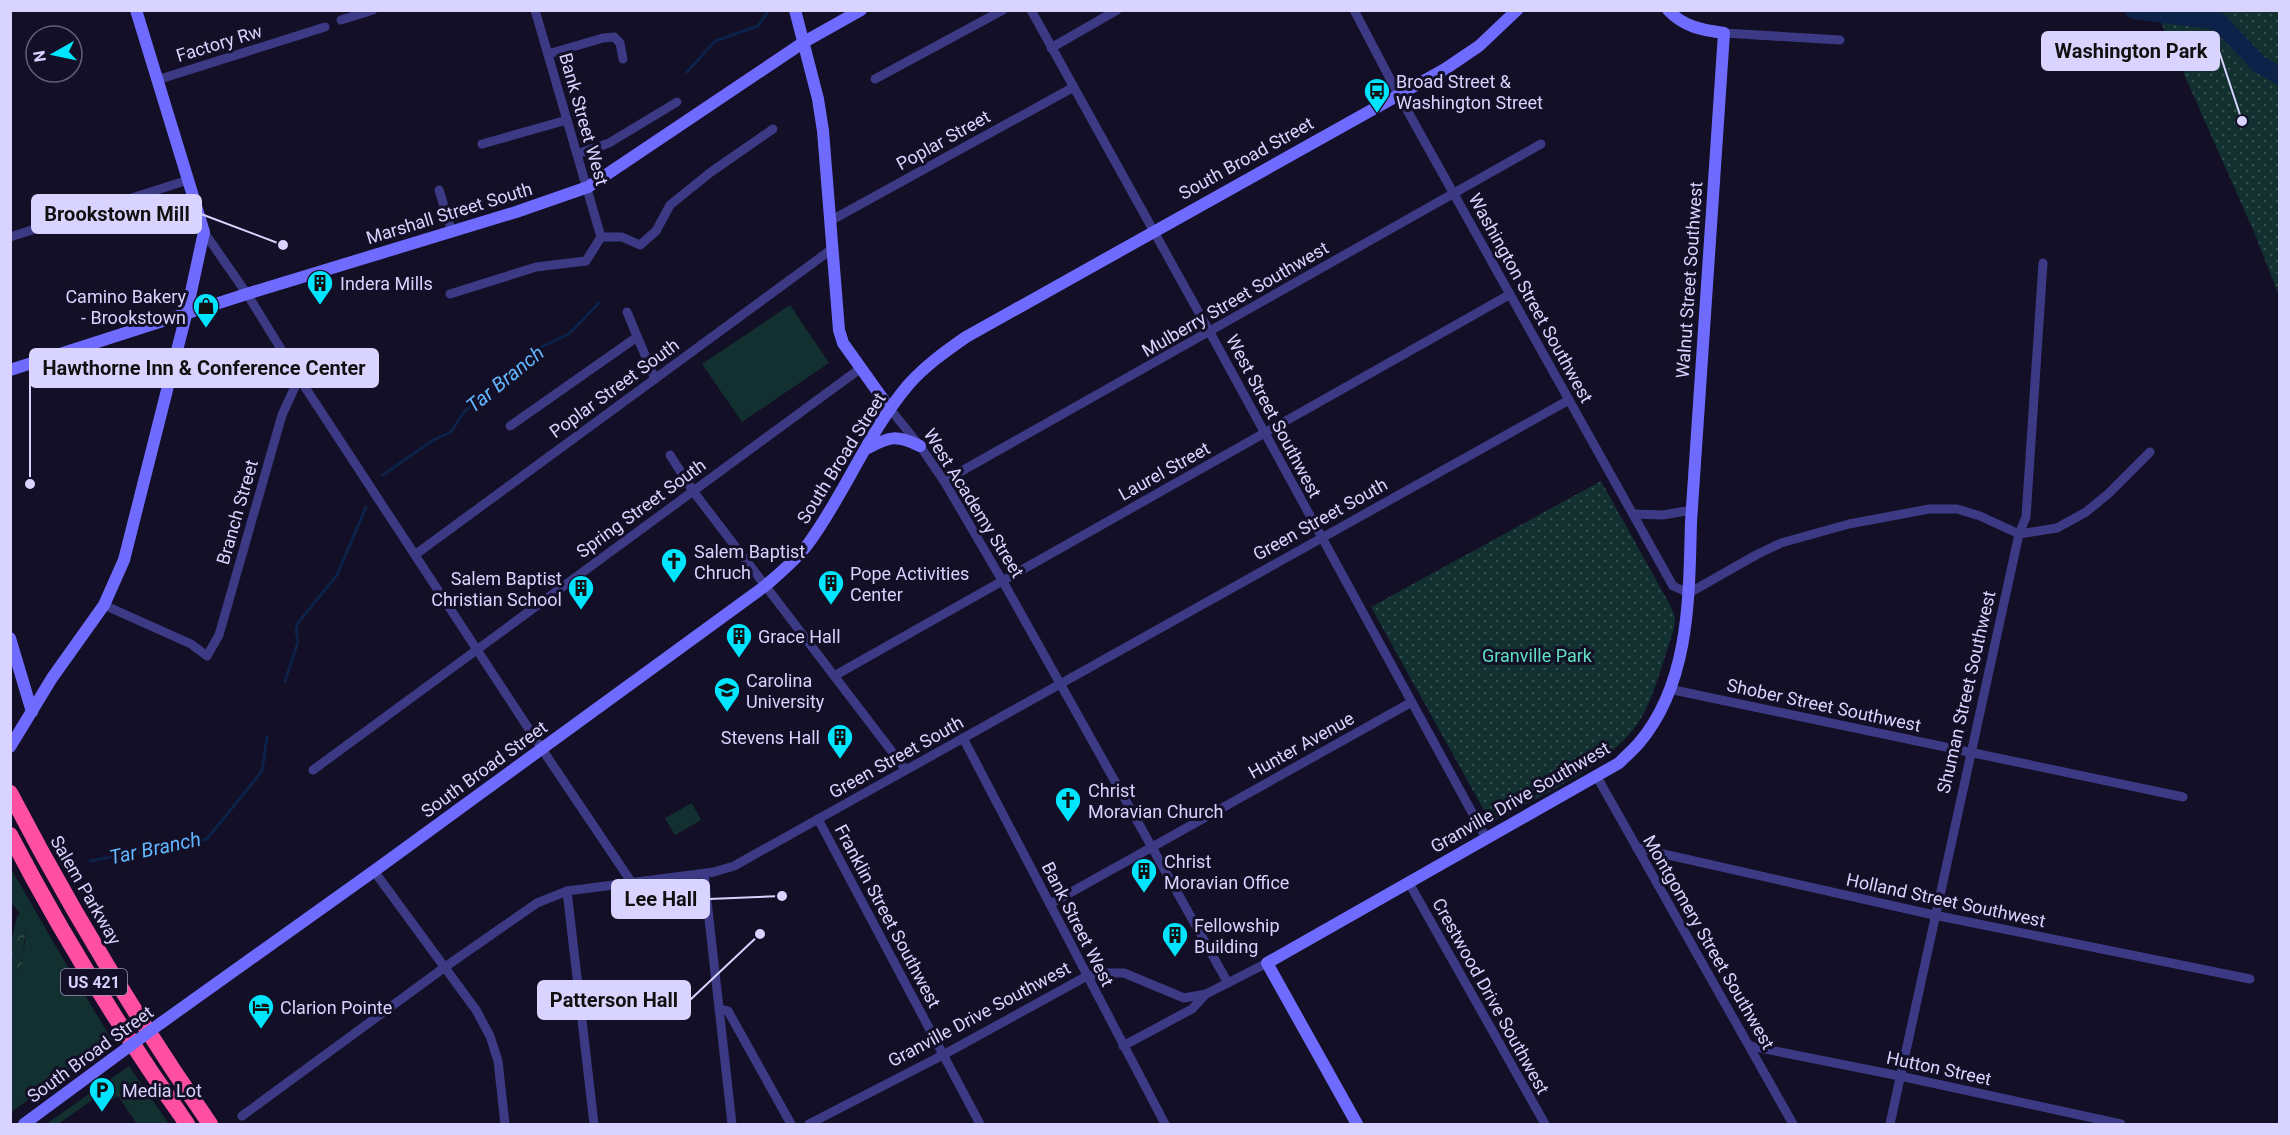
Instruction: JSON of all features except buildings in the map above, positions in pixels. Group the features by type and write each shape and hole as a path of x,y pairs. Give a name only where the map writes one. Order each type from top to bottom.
{"highway":[{"name":"Salem Parkway","path":"10,794 123,994 210,1125"},
{"name":"US 421","path":"10,835 107,1004 187,1125"}],"street":[{"path":"136,10 204,232 247,294 299,378 542,749 632,882"},
{"path":"341,21 373,10"},
{"name":"Bank Street West","path":"535,10 601,237"},
{"name":"West Academy Street","path":"795,10 818,99 839,330 843,343 944,481 1228,983"},
{"name":"Marshall Street South","path":"10,370 247,294 516,213 588,187 804,42 861,10"},
{"path":"875,79 1003,10"},
{"name":"West Street Southwest","path":"1031,10 1072,88 1210,332 1410,703 1486,838"},
{"path":"1051,48 1117,10"},
{"name":"Washington Street Southwest","path":"1354,10 1509,295 1673,586 1689,593"},
{"name":"South Broad Street","path":"24,1125 161,1023 765,586 806,546 890,410 909,384 930,363 966,337 1445,69 1479,46 1517,10"},
{"path":"1668,10 1677,20 1697,29 1724,33 1840,40"},
{"name":"Factory Rw","path":"158,80 325,27"},
{"name":"Walnut Street Southwest","path":"1689,593 1692,510 1724,33"},
{"path":"548,54 614,37 620,43 623,59"},
{"name":"Poplar Street","path":"830,221 1072,88"},
{"path":"577,154 609,143 677,102"},
{"path":"482,144 567,120"},
{"path":"450,294 536,267 586,261 601,237 622,237 640,245 656,231 670,205 704,177 773,129"},
{"name":"Mulberry Street Southwest","path":"944,481 1541,144"},
{"path":"10,237 188,180"},
{"path":"439,190 452,232"},
{"path":"10,747 57,670 104,605 121,567 186,315 204,232"},
{"name":"Poplar Street South","path":"416,554 832,249"},
{"name":"Shuman Street Southwest","path":"1890,1125 1969,753 2019,534 2026,517 2043,263"},
{"name":"Laurel Street","path":"834,676 1509,295"},
{"path":"627,312 655,379"},
{"path":"510,426 637,337"},
{"name":"Spring Street South","path":"313,770 861,368"},
{"name":"Branch Street","path":"104,605 191,644 207,656 219,635 282,415 299,378"},
{"name":"Green Street South","path":"242,1116 445,967 548,897 567,891 704,874 734,866 1569,400"},
{"path":"867,448 890,438 906,439 920,446"},
{"path":"1689,593 1755,555 1781,543 1849,524 1929,509 1957,509 1980,516 2019,534 2048,531 2070,522 2108,494 2150,452"},
{"path":"670,455 693,491 906,770"},
{"path":"1633,514 1663,515 1692,510"},
{"name":"Granville Drive Southwest","path":"809,1125 944,1055 1087,976 1107,973 1124,974 1184,998 1206,994 1267,963 1597,777 1619,763 1639,743 1658,716 1677,667 1688,617 1689,593"},
{"path":"10,638 32,712"},
{"name":"Shober Street Southwest","path":"1669,689 2183,798"},
{"name":"Hunter Avenue","path":"1050,904 1410,703"},
{"name":"Bank Street West","path":"963,738 1164,1125"},
{"name":"Montgomery Street Southwest","path":"1597,777 1793,1125"},
{"name":"Franklin Street Southwest","path":"818,819 980,1125"},
{"name":"Holland Street Southwest","path":"1636,848 1934,915 2250,979"},
{"path":"374,871 476,1010 490,1036 498,1061 505,1125"},
{"path":"704,874 732,1125"},
{"name":"Crestwood Drive Southwest","path":"1409,883 1545,1125"},
{"path":"567,891 594,1125"},
{"path":"1267,963 1357,1125"},
{"name":"Granville Drive Southwest","path":"1124,1046 1192,1008 1206,994"},
{"path":"719,1009 728,1011 791,1125"},
{"name":"Hutton Street","path":"1750,1046 1900,1076 2121,1125"}],"green space":[{"path":"2156,11 2279,11 2279,295 2254,232"},
{"path":"790,305 829,363 742,422 702,364"},
{"name":"Granville Park","path":"1601,481 1669,603 1675,617 1674,629 1647,707 1636,726 1620,744 1579,775 1491,823 1371,607"},
{"path":"692,803 701,820 675,835 665,818"},
{"path":"10,867 112,1040 11,1112 11,975 22,966 26,932 22,918 11,903"},
{"path":"21,913 26,923 22,966 11,975 11,943 17,916"},
{"path":"129,1066 169,1124 137,1124 118,1096 111,1101 104,1092 58,1124 46,1124"}],"waterway":[{"name":"Tar Branch","path":"687,72 715,41 758,26 769,10"},
{"path":"2134,10 2218,21 2259,64 2280,76"},
{"name":"Tar Branch","path":"383,475 433,440 451,432 463,413 508,372 537,349 569,334 599,303"},
{"name":"Tar Branch","path":"285,681 298,642 296,629 298,623 337,575 366,507"},
{"name":"Tar Branch","path":"90,861 207,839 262,771 267,737"}],"place":[{"name":"Broad Street & Washington Street","path":"1377,114"},
{"name":"Washington Park","path":"2242,121"},
{"name":"Brookstown Mill","path":"283,245"},
{"name":"Indera Mills","path":"320,306"},
{"name":"Camino Bakery - Brookstown","path":"206,329"},
{"name":"Hawthorne Inn & Conference Center","path":"30,484"},
{"name":"Salem Baptist Chruch","path":"674,584"},
{"name":"Pope Activities Center","path":"831,606"},
{"name":"Salem Baptist Christian School","path":"581,611"},
{"name":"Grace Hall","path":"739,659"},
{"name":"Carolina University","path":"727,713"},
{"name":"Stevens Hall","path":"840,760"},
{"name":"Christ Moravian Church","path":"1068,823"},
{"name":"Christ Moravian Office","path":"1144,894"},
{"name":"Lee Hall","path":"782,896"},
{"name":"Patterson Hall","path":"760,934"},
{"name":"Fellowship Building","path":"1175,958"},
{"name":"Clarion Pointe","path":"261,1030"},
{"name":"Media Lot","path":"102,1113"}]}
